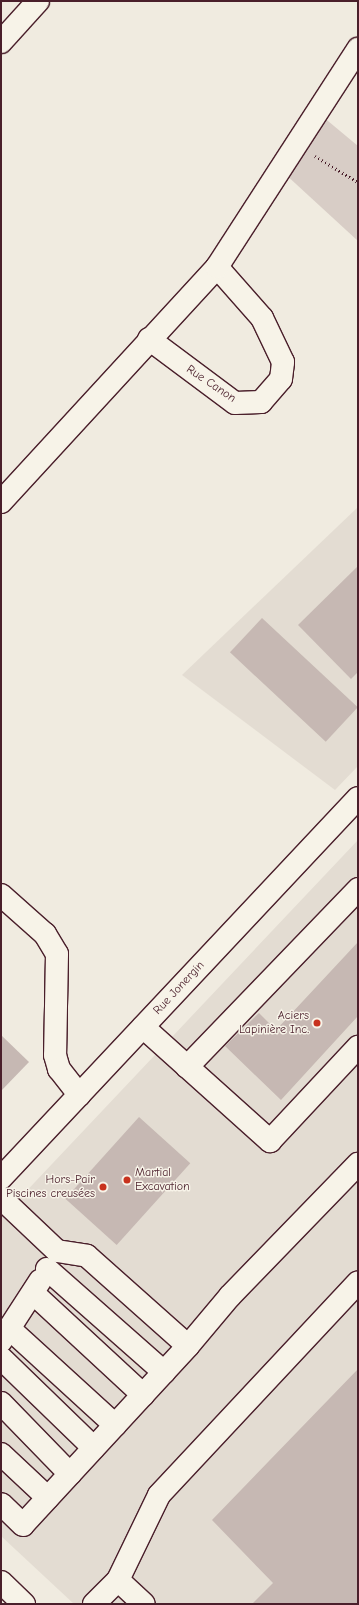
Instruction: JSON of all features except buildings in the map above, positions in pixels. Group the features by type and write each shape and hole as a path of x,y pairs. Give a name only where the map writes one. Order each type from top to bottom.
{"street":[{"path":"1,42 38,1"},
{"path":"1,502 149,339 217,267 294,144 358,49"},
{"name":"Rue Canon","path":"149,339 235,404 261,402 282,379 283,362 262,318 217,267"},
{"name":"Rue Jonergin","path":"1,1178 358,798"},
{"path":"187,1067 358,889"},
{"path":"1,895 45,934 57,954 55,1055 59,1069 79,1095"},
{"path":"143,1026 270,1141 358,1048"},
{"path":"1,1504 23,1525 188,1346 230,1296 358,1164"},
{"path":"1,1198 52,1260 164,1372"},
{"path":"52,1260 87,1256 188,1346"},
{"path":"52,1260 6,1336 115,1425"},
{"path":"94,1604 118,1580 159,1495 358,1282"},
{"path":"33,1293 143,1395"},
{"path":"1,1358 94,1448"},
{"path":"1,1403 70,1474"},
{"path":"1,1454 48,1498"},
{"path":"118,1580 144,1604"},
{"path":"1,1582 24,1604"}],"path":[{"path":"294,144 358,182"}],"shaded area":[{"path":"322,116 358,146 358,241 284,173"},
{"path":"358,507 358,766 335,790 182,675"},
{"path":"358,840 358,1604 74,1604 1,1536 1,1218"}],"place":[{"name":"Aciers Lapinière Inc.","path":"317,1023"},
{"name":"Martial Excavation","path":"127,1180"},
{"name":"Hors-Pair Piscines creusées","path":"103,1187"}]}
